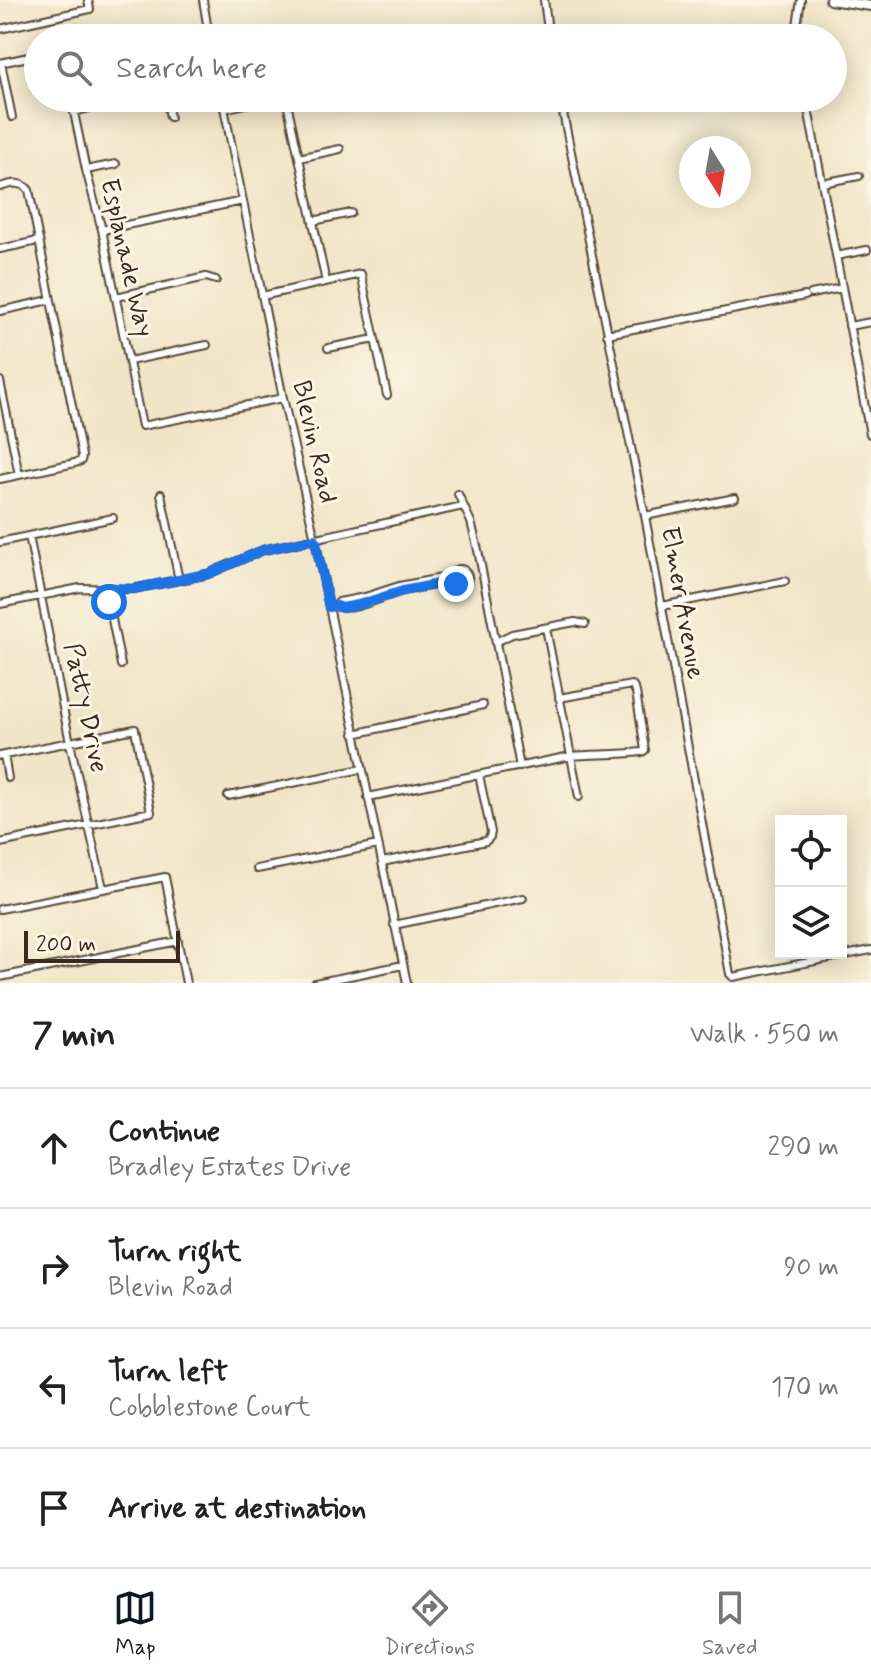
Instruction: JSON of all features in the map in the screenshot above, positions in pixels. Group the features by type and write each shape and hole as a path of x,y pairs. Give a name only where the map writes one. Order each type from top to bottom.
{"main road":[{"path":"830,0 871,6"}],"street":[{"path":"0,29 90,9 88,0"},
{"path":"203,0 207,24"},
{"path":"544,0 547,24"},
{"path":"797,24 801,0"},
{"path":"12,117 1,63 24,58"},
{"name":"Esplanade Way","path":"74,112 142,426 283,398"},
{"path":"169,112 170,117"},
{"name":"Blevin Road","path":"225,112 283,398 333,606 354,734 407,983"},
{"path":"289,112 326,282"},
{"name":"Elmer Avenue","path":"563,112 645,516 730,974 734,980 871,950"},
{"path":"809,112 849,326 867,399 870,434"},
{"path":"299,158 340,149"},
{"path":"86,170 116,164"},
{"path":"822,183 859,176"},
{"path":"0,187 20,183 29,190 82,456 81,461 75,463 0,479"},
{"path":"102,230 243,201"},
{"path":"313,221 351,213"},
{"path":"0,249 38,241"},
{"path":"836,256 867,250"},
{"path":"262,296 361,274 387,395"},
{"path":"116,297 206,277 216,280"},
{"path":"607,334 842,288"},
{"path":"0,311 50,300"},
{"path":"849,326 871,322"},
{"path":"328,348 375,339"},
{"path":"129,361 207,345"},
{"path":"0,381 19,475"},
{"path":"161,494 179,580"},
{"path":"458,494 474,533 520,767"},
{"path":"645,516 735,498"},
{"path":"0,604 80,588 133,589 208,574 263,550 463,506"},
{"path":"0,542 113,518"},
{"name":"Patty Drive","path":"29,536 70,743 103,888"},
{"path":"333,606 342,608 409,587 452,579"},
{"path":"662,606 785,581"},
{"path":"110,588 110,609 121,665"},
{"path":"496,642 512,634 575,622 585,624"},
{"path":"546,628 579,797"},
{"path":"494,631 512,634"},
{"path":"368,797 571,756 615,755 645,750 636,692 632,685 559,698"},
{"path":"354,734 483,705"},
{"path":"0,843 151,812 135,729 2,756 8,778"},
{"path":"228,796 362,769"},
{"path":"382,862 486,841 491,832 479,775"},
{"path":"257,869 378,845"},
{"path":"0,909 165,877 186,983"},
{"path":"394,925 523,898"},
{"path":"0,977 178,941"},
{"path":"315,983 403,965"}],"route":[{"path":"109,602 110,588 133,589 208,574 263,550 315,539 329,607 358,605 403,591 453,581 456,584"}]}
